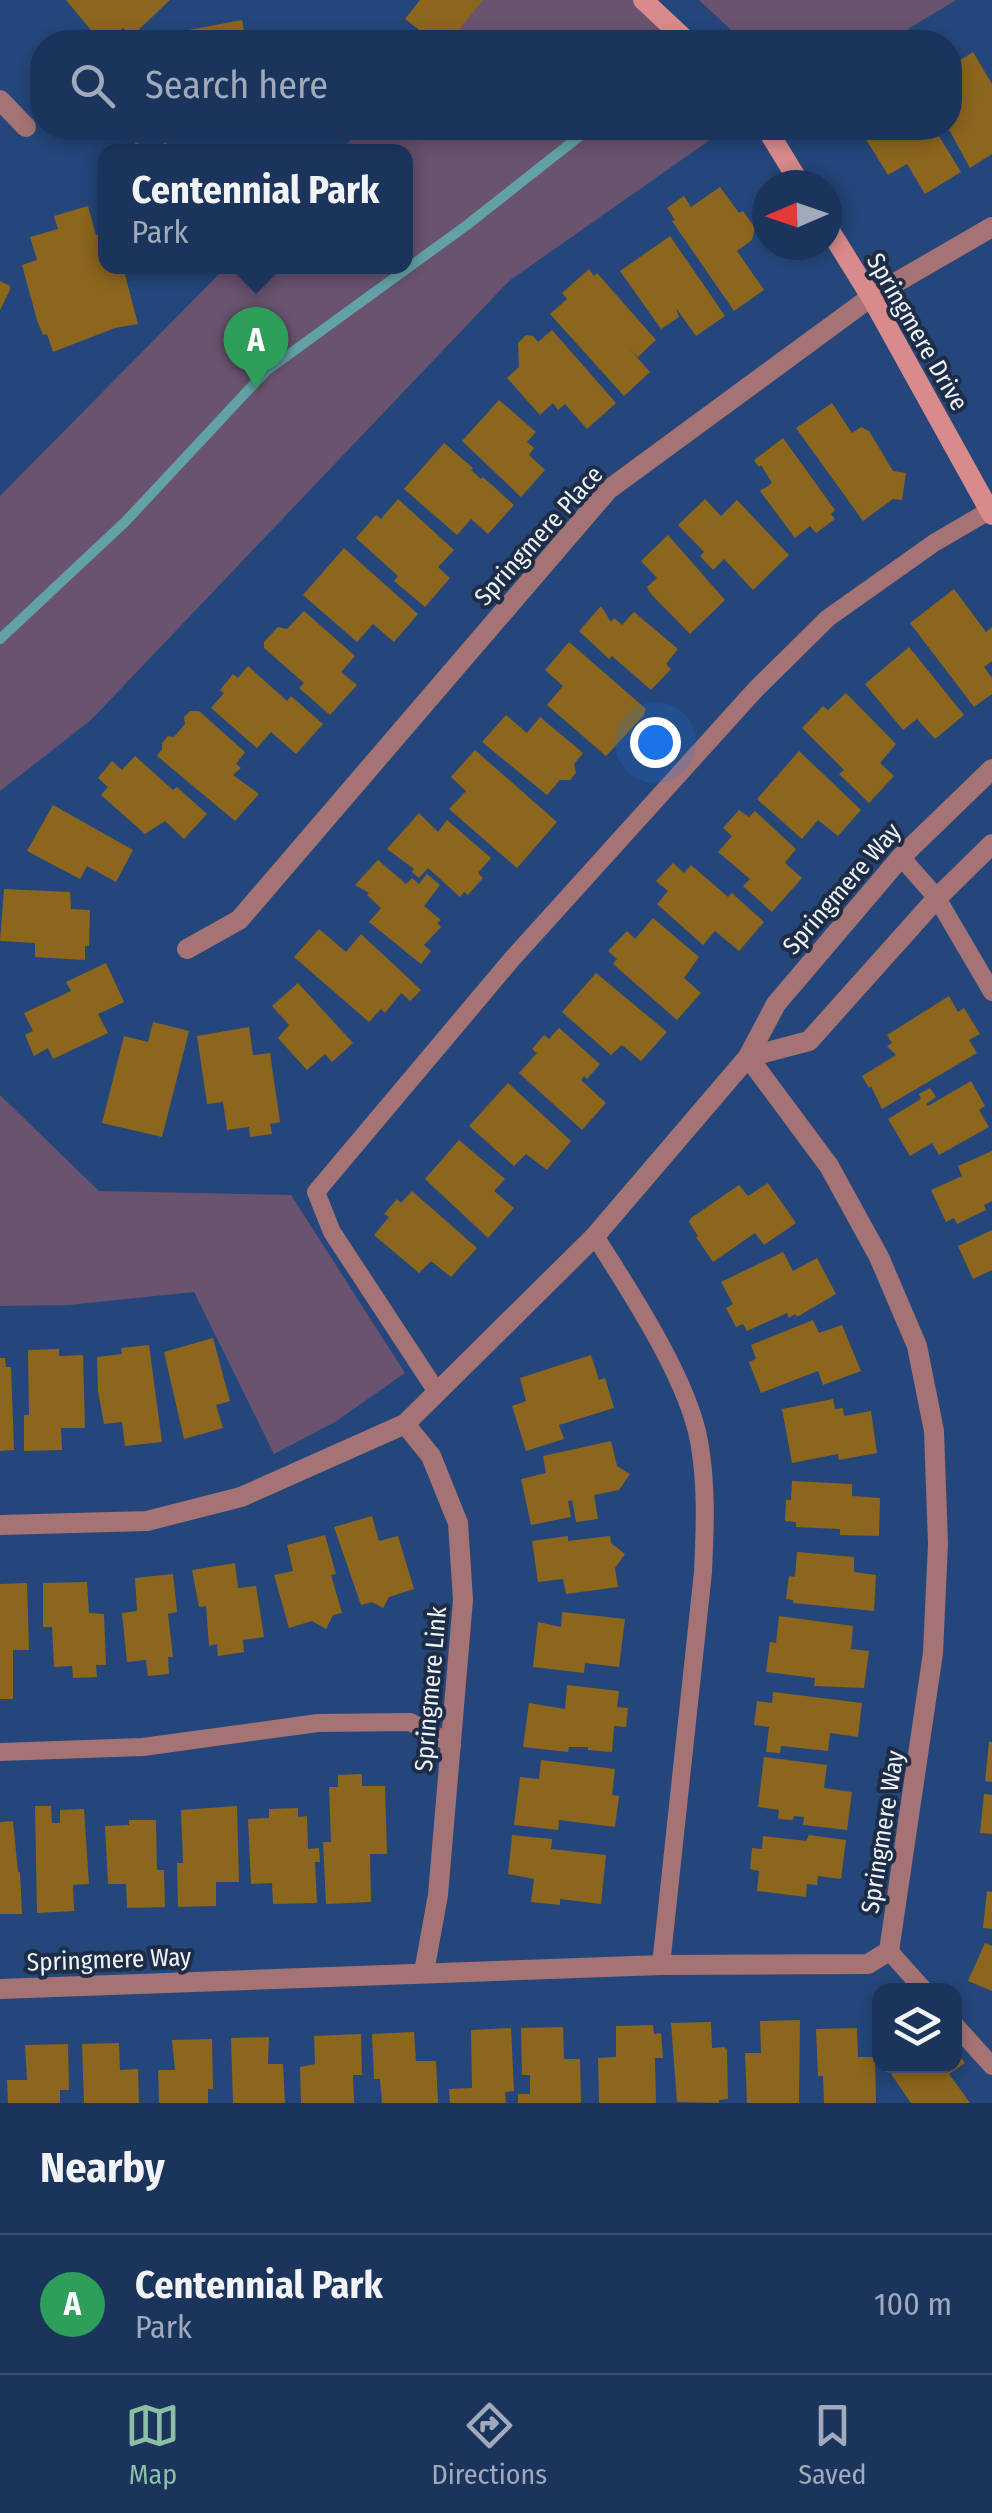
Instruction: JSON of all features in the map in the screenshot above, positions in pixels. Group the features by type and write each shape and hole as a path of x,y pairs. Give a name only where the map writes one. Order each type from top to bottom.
{"street":[{"path":"643,0 675,30"},
{"path":"0,100 26,126"},
{"path":"773,140 792,170"},
{"name":"Springmere Place","path":"187,949 238,920 608,490 871,297 992,227"},
{"name":"Springmere Drive","path":"842,250 991,511"},
{"name":"Springmere Way","path":"0,1524 148,1521 240,1497 405,1424 594,1236 748,1057 776,1004 901,857 992,768"},
{"path":"748,1057 808,1041 937,898 992,844"},
{"name":"Springmere Way","path":"0,1989 424,1972 868,1964 889,1952 933,1653 938,1544 934,1432 917,1346 879,1257 829,1166 748,1057"},
{"name":"Springmere Link","path":"405,1424 431,1456 458,1523 464,1600 438,1896 424,1972"}],"lane":[{"path":"437,1392 332,1232 316,1192 512,959 756,690 828,618 934,542 991,511"},
{"path":"901,857 937,898 992,992"},
{"path":"594,1236 634,1298 684,1396 698,1438 706,1506 703,1572 661,1966"},
{"path":"0,1752 144,1747 318,1722 410,1722 452,1744"},
{"path":"889,1952 918,1983"},
{"path":"962,2033 992,2066"}],"shaded area":[{"path":"468,0 643,0 675,30 444,30"},
{"path":"699,0 956,0 907,30 731,30"},
{"path":"350,140 710,140 509,281 91,720 0,791 0,496 219,274 413,274 413,144 346,144"},
{"path":"0,1095 99,1191 291,1195 405,1373 335,1422 274,1454 194,1292 69,1305 0,1306"}],"building":[{"path":"66,0 170,0 138,30 91,30"},
{"path":"420,0 483,0 459,30 419,30 405,19"},
{"path":"242,20 244,30 189,30"},
{"path":"973,52 992,84 992,154 970,168 955,140 962,140 962,59"},
{"path":"866,140 941,140 961,172 925,194 907,164 888,175"},
{"path":"720,187 752,224 752,240 737,251 764,290 734,311 667,208 684,196 691,207"},
{"path":"88,206 98,235 98,274 125,274 138,324 115,328 53,352 37,320 22,265 37,260 30,237 58,229 54,216"},
{"path":"670,236 725,316 696,336 676,308 679,317 661,329 620,271"},
{"path":"589,269 594,276 597,273 656,340 638,357 629,348 650,372 624,396 550,314 567,299 562,293"},
{"path":"0,281 10,290 0,310"},
{"path":"552,330 616,403 587,429 565,404 558,410 553,403 540,415 507,378 519,367 518,343 526,335 538,342"},
{"path":"499,400 536,432 527,442 534,448 529,455 545,470 521,497 462,441"},
{"path":"832,403 852,433 861,427 869,431 893,471 906,473 902,500 893,499 863,521 796,428"},
{"path":"783,438 835,510 831,514 835,519 816,533 810,526 795,538 760,491 772,483 754,460"},
{"path":"444,443 514,505 488,534 471,519 457,535 404,489"},
{"path":"398,499 454,550 438,567 450,578 425,607 394,581 398,576 356,538 376,515 381,519"},
{"path":"705,499 721,516 737,500 789,555 753,590 724,559 713,570 700,556 704,552 678,525"},
{"path":"668,535 725,600 690,634 651,594 647,587 657,578 641,561"},
{"path":"344,548 418,614 394,642 373,624 357,642 303,595"},
{"path":"954,589 986,632 992,627 992,661 984,667 992,678 992,694 974,707 910,623"},
{"path":"601,606 611,622 614,618 622,625 634,612 678,649 666,664 671,669 651,690 579,631"},
{"path":"304,611 355,656 341,672 357,685 330,715 299,688 304,683 264,648 264,642 278,627 287,629"},
{"path":"569,642 646,709 606,756 547,705 563,686 545,670"},
{"path":"909,647 964,715 935,739 917,719 903,730 865,684"},
{"path":"248,666 287,701 291,696 323,724 296,754 271,732 257,748 211,708 233,674 238,678"},
{"path":"846,693 896,744 880,763 894,776 869,803 839,774 844,770 802,728 823,706 828,710"},
{"path":"190,711 199,711 245,752 236,764 241,768 233,775 259,794 235,821 157,756 168,736 174,737 185,724 184,717"},
{"path":"506,715 527,733 540,717 583,753 574,764 576,773 570,780 560,780 547,795 482,742"},
{"path":"475,750 557,822 517,868 449,809 466,791 451,777"},
{"path":"799,751 861,810 838,836 818,820 802,839 757,799"},
{"path":"135,756 207,814 184,839 165,821 145,834 101,795 108,787 98,778 112,761 122,770"},
{"path":"53,805 133,850 116,882 87,866 80,879 27,851"},
{"path":"739,810 749,817 755,811 796,849 785,863 802,878 772,912 743,886 750,879 718,852 732,836 723,828"},
{"path":"419,813 438,832 447,820 491,858 478,873 483,878 468,895 464,892 460,897 428,868 419,878 412,872 414,869 387,849"},
{"path":"378,860 406,884 412,878 419,884 427,874 440,885 424,906 441,920 437,923 441,927 424,945 431,951 421,964 369,922 381,908 369,893 355,885"},
{"path":"673,863 684,873 691,865 728,897 732,893 764,922 739,951 715,931 703,945 657,904 668,891 656,881"},
{"path":"4,889 70,892 71,909 90,910 85,960 35,957 35,943 0,941"},
{"path":"653,918 699,957 684,978 701,993 677,1020 613,964 617,959 608,951 627,931 635,939"},
{"path":"319,929 346,952 361,934 421,990 410,1001 401,993 385,1013 381,1009 369,1022 294,957"},
{"path":"106,963 124,1002 98,1014 108,1033 53,1059 48,1048 34,1056 25,1035 33,1031 24,1013 71,991 66,982"},
{"path":"596,973 667,1032 641,1061 622,1045 611,1055 562,1012"},
{"path":"298,983 353,1043 332,1062 325,1054 307,1070 278,1038 289,1025 272,1006"},
{"path":"949,996 958,1012 964,1008 980,1034 969,1040 977,1053 882,1109 862,1076 896,1055 887,1046 892,1043 887,1035"},
{"path":"153,1022 189,1031 162,1137 102,1123 124,1036 148,1042"},
{"path":"249,1027 253,1055 270,1053 280,1122 270,1124 272,1134 250,1137 249,1127 227,1130 223,1102 207,1104 197,1036"},
{"path":"559,1028 600,1064 587,1079 584,1076 581,1080 606,1103 582,1130 519,1073 537,1053 532,1049 544,1035 549,1039"},
{"path":"971,1081 985,1106 979,1110 989,1127 939,1155 932,1143 910,1156 888,1119 921,1099 919,1094 930,1088 936,1097 928,1106"},
{"path":"508,1083 571,1141 547,1170 526,1154 514,1166 469,1126"},
{"path":"459,1140 505,1179 494,1191 514,1208 488,1238 425,1179"},
{"path":"992,1151 992,1201 984,1205 986,1210 957,1224 954,1218 946,1222 931,1190 962,1176 958,1166"},
{"path":"768,1183 796,1223 764,1245 755,1233 713,1262 696,1237 691,1218 739,1185 748,1196"},
{"path":"412,1191 477,1248 451,1277 431,1261 419,1273 374,1235 389,1217 384,1214 397,1199 401,1203"},
{"path":"992,1230 992,1270 973,1279 958,1246"},
{"path":"783,1252 793,1271 817,1258 836,1294 797,1317 795,1314 789,1318 787,1313 747,1331 743,1324 736,1327 726,1308 733,1304 721,1282"},
{"path":"813,1320 819,1333 842,1325 861,1371 823,1385 818,1371 761,1393 749,1362 756,1359 751,1345"},
{"path":"213,1338 230,1401 216,1405 223,1428 184,1439 164,1352"},
{"path":"149,1345 162,1442 125,1446 122,1422 104,1424 97,1357 122,1354 121,1348"},
{"path":"59,1349 59,1356 83,1355 85,1428 61,1428 62,1450 24,1451 24,1415 29,1415 28,1350"},
{"path":"591,1355 599,1380 605,1378 614,1408 559,1425 564,1439 526,1451 512,1406 526,1401 520,1378"},
{"path":"0,1358 5,1358 6,1367 11,1367 14,1450 0,1451"},
{"path":"833,1399 835,1409 843,1408 844,1416 871,1411 877,1453 839,1460 838,1454 792,1463 782,1409"},
{"path":"611,1441 617,1466 630,1474 619,1490 594,1495 598,1519 576,1522 572,1500 568,1501 571,1517 531,1525 521,1479 546,1473 543,1456"},
{"path":"792,1481 852,1484 852,1496 880,1498 879,1536 840,1535 840,1529 796,1527 796,1522 785,1521"},
{"path":"372,1516 379,1541 398,1536 414,1589 389,1597 383,1608 372,1602 361,1605 334,1527"},
{"path":"325,1535 342,1613 333,1615 326,1629 312,1621 289,1628 274,1575 293,1571 287,1545"},
{"path":"568,1536 568,1541 610,1536 611,1543 625,1554 615,1568 618,1587 566,1594 563,1579 538,1582 532,1541"},
{"path":"797,1552 854,1557 854,1572 876,1575 874,1611 793,1603 786,1599 789,1576 795,1577"},
{"path":"235,1563 238,1588 256,1586 264,1637 243,1640 244,1652 218,1656 217,1644 209,1646 206,1606 199,1607 192,1570"},
{"path":"173,1574 177,1612 168,1614 173,1657 168,1657 169,1674 148,1676 146,1660 127,1662 122,1613 137,1611 135,1578"},
{"path":"87,1582 89,1613 104,1614 106,1665 96,1665 97,1677 73,1678 72,1666 54,1667 52,1627 43,1627 43,1583"},
{"path":"27,1583 29,1650 13,1650 13,1699 0,1699 0,1584"},
{"path":"562,1612 625,1619 619,1667 585,1663 584,1673 533,1667 538,1622 561,1627"},
{"path":"779,1616 853,1626 851,1649 869,1651 864,1688 814,1686 815,1678 766,1672 770,1642 776,1643"},
{"path":"567,1685 619,1691 617,1707 628,1708 626,1727 614,1726 612,1752 588,1747 569,1747 568,1752 523,1747 529,1703 565,1709"},
{"path":"773,1692 862,1703 858,1737 830,1733 828,1751 781,1746 780,1753 766,1752 769,1727 754,1725 757,1701 772,1703"},
{"path":"992,1742 992,1782 985,1781"},
{"path":"764,1757 827,1765 824,1788 852,1792 847,1830 803,1825 804,1817 778,1819 779,1810 758,1807"},
{"path":"541,1760 615,1769 612,1795 619,1796 615,1827 559,1820 558,1830 514,1825 520,1777 539,1779"},
{"path":"362,1774 362,1786 385,1786 387,1854 370,1854 371,1902 326,1904 323,1842 331,1842 329,1787 338,1787 338,1775"},
{"path":"984,1794 992,1795 992,1834 980,1833"},
{"path":"35,1806 51,1806 52,1823 60,1823 60,1810 84,1809 89,1884 73,1885 74,1911 37,1913"},
{"path":"237,1806 239,1882 216,1882 216,1906 178,1907 177,1863 183,1863 181,1810"},
{"path":"298,1808 298,1817 307,1816 308,1849 319,1848 320,1862 315,1862 317,1903 273,1904 272,1883 251,1884 248,1819 269,1818 269,1809"},
{"path":"129,1820 156,1820 157,1870 164,1870 165,1907 127,1908 126,1884 108,1884 105,1826 129,1825"},
{"path":"13,1821 22,1914 0,1914 0,1822"},
{"path":"512,1835 552,1839 551,1849 606,1855 601,1904 560,1899 560,1905 531,1902 534,1879 508,1874"},
{"path":"809,1835 846,1840 841,1879 818,1876 817,1885 807,1884 806,1897 757,1891 759,1871 750,1869 752,1848 762,1849 763,1836 806,1841"},
{"path":"987,1891 992,1892 992,1929 983,1928"},
{"path":"985,1943 992,1946 992,1991 968,1981"},
{"path":"800,2020 799,2103 747,2103 745,2053 761,2053 760,2021"},
{"path":"711,2022 712,2048 727,2050 728,2099 719,2103 677,2102 671,2023"},
{"path":"653,2025 654,2034 661,2033 663,2058 655,2058 656,2103 599,2103 598,2058 616,2057 616,2026"},
{"path":"563,2027 564,2059 580,2059 581,2103 518,2103 518,2094 530,2094 530,2075 522,2075 521,2028"},
{"path":"511,2028 514,2091 505,2092 506,2103 450,2103 449,2089 472,2088 471,2030"},
{"path":"857,2028 858,2057 872,2057 876,2103 824,2103 823,2076 818,2076 816,2029"},
{"path":"414,2032 416,2061 436,2061 438,2103 382,2103 380,2079 374,2079 372,2034"},
{"path":"361,2034 362,2075 353,2075 354,2103 301,2103 300,2067 315,2064 314,2036"},
{"path":"269,2037 268,2064 283,2064 285,2103 233,2103 231,2038"},
{"path":"212,2039 213,2089 208,2089 208,2103 159,2103 158,2070 175,2070 172,2040"},
{"path":"119,2043 120,2070 138,2069 139,2103 84,2103 82,2044"},
{"path":"68,2044 69,2090 60,2090 60,2103 8,2103 7,2080 27,2080 25,2045"},
{"path":"950,2073 970,2103 911,2103 891,2074"}],"waterway":[{"path":"413,264 575,140"},
{"path":"0,639 126,521 266,371 400,274"}],"place":[{"name":"Centennial Park","path":"256,389"}]}
